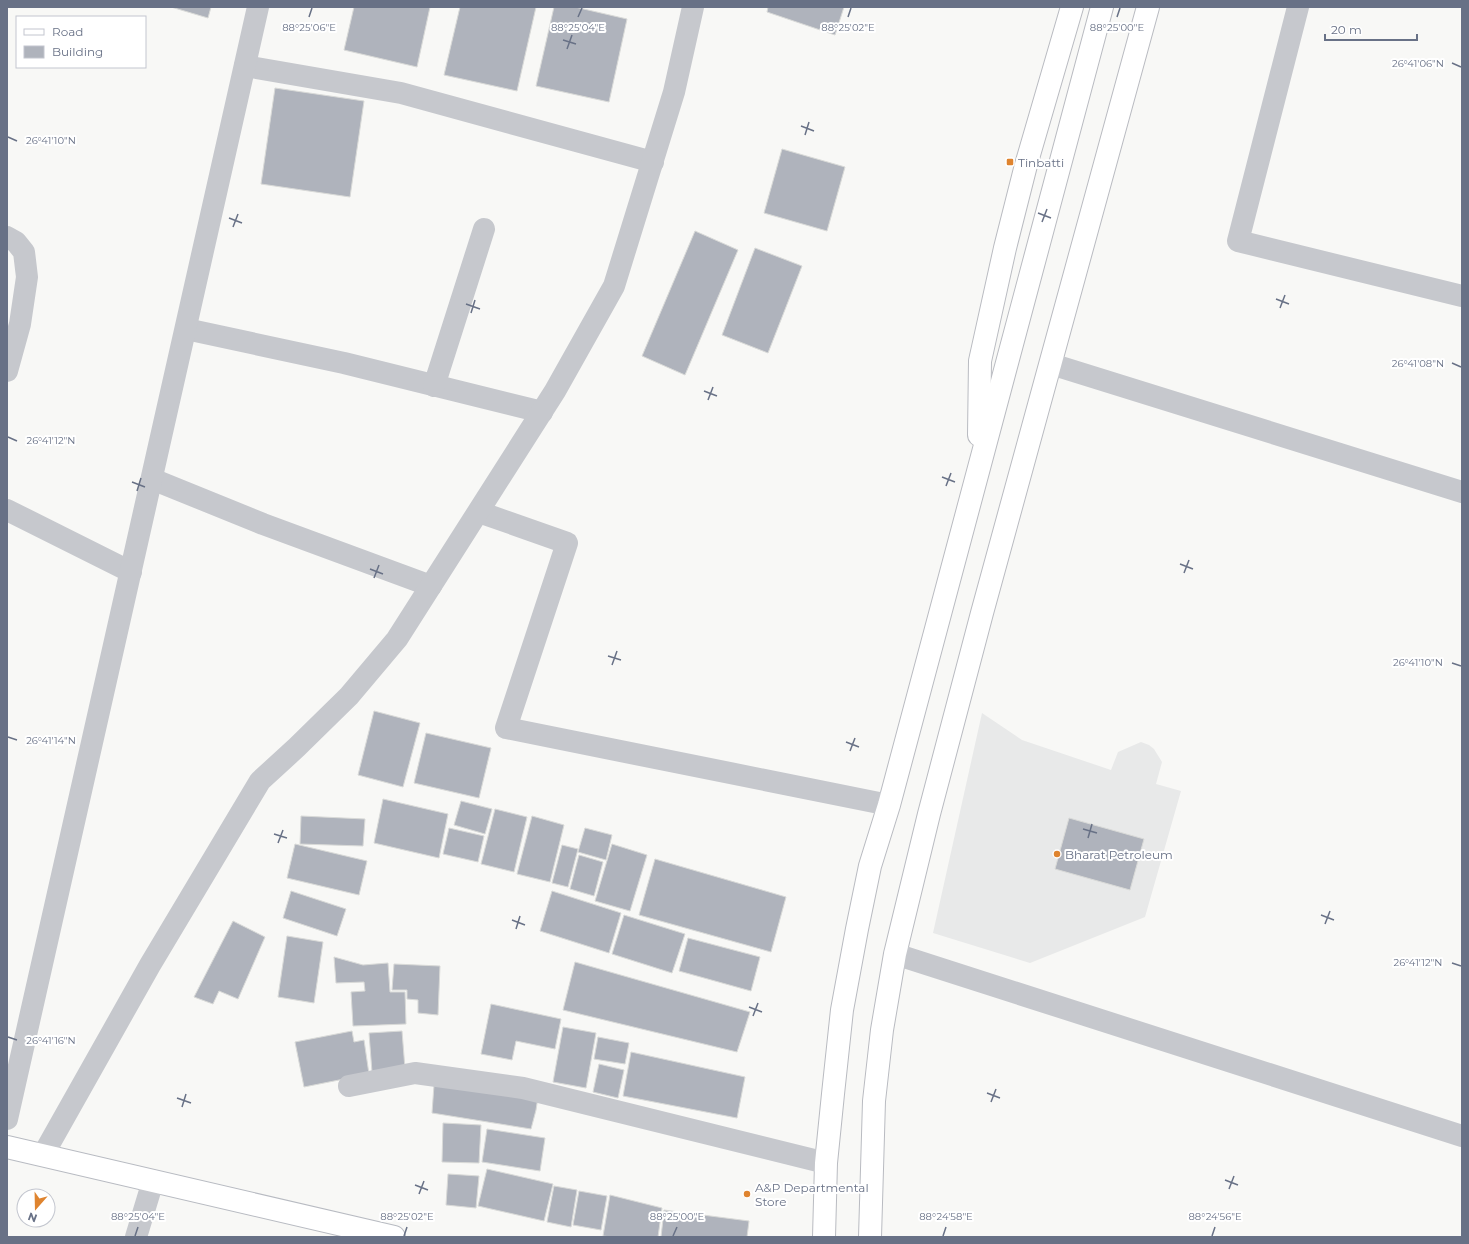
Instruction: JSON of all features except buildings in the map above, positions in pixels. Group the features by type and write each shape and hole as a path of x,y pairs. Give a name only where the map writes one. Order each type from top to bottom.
{"main road":[{"path":"979,468 980,361 1022,180 1072,7"},
{"path":"823,1236 826,1163 832,1094 842,1010 870,866 889,805 1102,7"},
{"path":"870,1237 874,1101 882,1030 895,954 931,807 982,613 1148,7"},
{"path":"7,1147 153,1181 356,1233 394,1237"}],"street":[{"path":"7,1119 258,7"},
{"path":"43,1155 150,965 260,781 349,696 398,639 555,391 614,286 674,92 693,7"},
{"path":"1298,7 1238,241 1462,296"},
{"path":"245,66 401,93 653,162"},
{"path":"434,386 484,229"},
{"path":"7,237 16,242 24,252 26,277 20,324 7,371"},
{"path":"186,329 344,363 542,412"},
{"path":"1050,364 1462,492"},
{"path":"152,479 263,524 432,586"},
{"path":"7,510 131,572"},
{"path":"479,512 567,543 506,728 889,805"},
{"path":"895,954 1462,1136"},
{"path":"349,1086 415,1073 524,1088 826,1163"},
{"path":"136,1237 153,1181"}],"shaded area":[{"name":"Bharat Petroleum","path":"982,713 1022,740 1111,770 1118,752 1141,742 1154,749 1162,762 1156,784 1181,791 1145,917 1030,963 933,933"}],"place":[{"name":"Tinbatti","path":"1010,162"},
{"name":"Bharat Petroleum","path":"1057,854"},
{"name":"A&P Departmental Store","path":"747,1194"}]}
